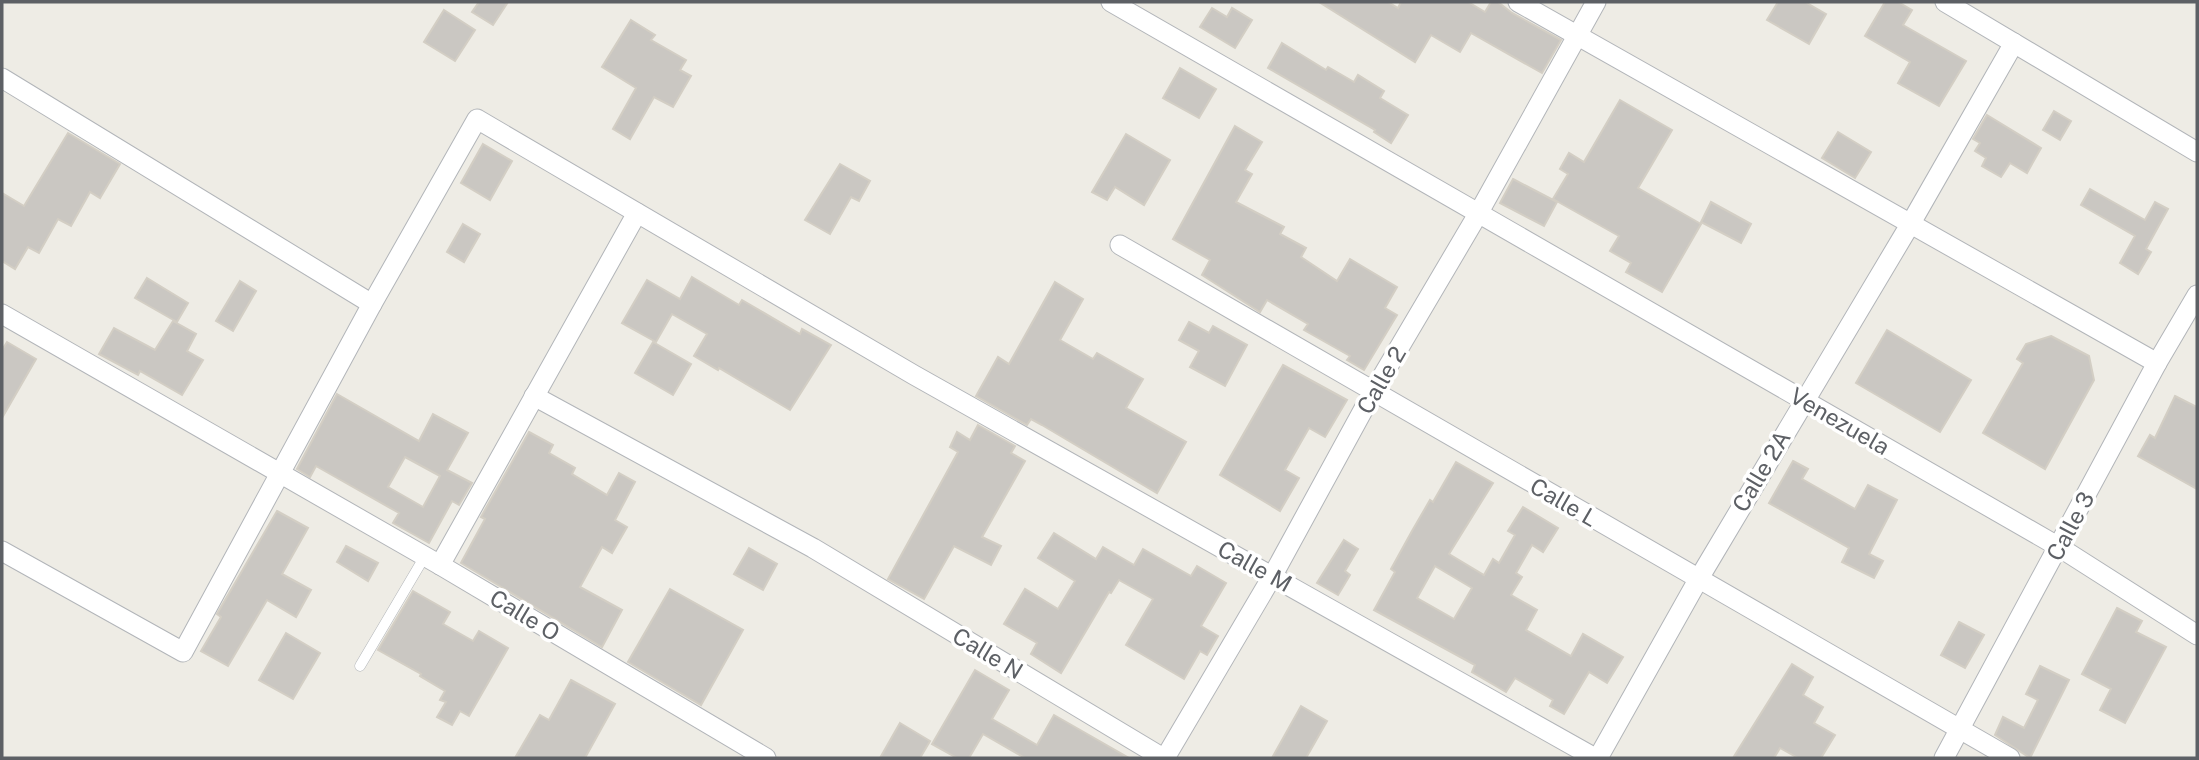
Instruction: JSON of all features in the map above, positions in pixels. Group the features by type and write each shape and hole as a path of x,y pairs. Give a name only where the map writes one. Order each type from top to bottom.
{"street":[{"name":"Venezuela","path":"1111,2 2059,547 2197,635"},
{"path":"1518,2 2157,363"},
{"name":"Calle 2","path":"1164,758 1273,576 1373,392 1478,214 1596,2"},
{"path":"1945,2 2197,152"},
{"name":"Calle 2A","path":"1596,758 2014,43"},
{"path":"2,78 372,303 183,652 2,551"},
{"name":"Calle M","path":"372,303 477,119 914,374 1596,758"},
{"path":"432,560 534,396 637,213"},
{"name":"Calle L","path":"1119,245 2010,758"},
{"name":"Calle 3","path":"1944,758 2157,363 2197,295"},
{"name":"Calle O","path":"2,314 432,560 766,758"},
{"name":"Calle N","path":"534,396 813,548 1164,758"}],"lane":[{"path":"360,666 432,560"}],"building":[{"path":"479,2 508,2 493,25 472,12"},
{"path":"1319,2 1388,2 1398,8 1401,2 1468,2 1485,12 1491,2 1498,2 1512,13 1561,40 1542,73 1471,33 1460,52 1431,35 1415,62"},
{"path":"1778,2 1805,2 1826,14 1809,44 1767,20"},
{"path":"1885,2 1898,2 1912,10 1903,25 1966,61 1939,106 1898,83 1910,62 1865,36"},
{"path":"1212,8 1227,17 1232,8 1252,20 1235,48 1200,27"},
{"path":"444,10 475,30 455,61 424,42"},
{"path":"631,20 655,35 651,40 686,60 680,70 691,76 673,107 654,97 630,139 613,129 636,88 602,67"},
{"path":"1282,43 1326,70 1328,67 1354,82 1358,75 1384,91 1380,98 1408,115 1391,143 1374,132 1375,130 1268,68"},
{"path":"1180,68 1216,89 1199,118 1163,98"},
{"path":"1620,100 1672,130 1638,188 1701,224 1662,292 1626,272 1631,263 1610,251 1619,236 1553,199 1568,174 1560,169 1569,153 1584,162"},
{"path":"2054,111 2071,121 2060,140 2043,130"},
{"path":"1987,115 2041,148 2027,173 2010,163 2001,177 1982,166 1986,158 1975,151 1980,143 1973,139"},
{"path":"1235,126 1262,142 1245,170 1252,174 1236,202 1284,227 1280,234 1306,248 1301,257 1337,281 1350,259 1397,287 1385,308 1397,315 1364,370 1347,360 1350,356 1304,330 1308,324 1267,300 1260,312 1202,275 1210,260 1173,239"},
{"path":"1838,132 1871,152 1855,178 1822,158"},
{"path":"68,133 120,164 100,198 90,192 71,226 58,219 39,253 28,247 15,269 2,261 2,193 24,206"},
{"path":"1126,134 1170,160 1144,205 1115,187 1107,200 1092,192"},
{"path":"483,144 512,161 490,200 461,183"},
{"path":"840,164 870,181 859,201 851,197 830,234 805,220"},
{"path":"1513,179 1557,202 1544,226 1500,203"},
{"path":"2090,189 2145,220 2155,202 2168,209 2146,249 2151,252 2138,274 2120,263 2135,236 2081,205"},
{"path":"1711,202 1751,224 1741,243 1701,222"},
{"path":"463,224 480,234 464,262 447,252"},
{"path":"692,277 739,305 742,300 800,334 802,329 831,345 790,410 694,356 707,334 672,314 656,342 622,323 647,280 680,299"},
{"path":"147,278 188,303 177,322 135,298"},
{"path":"240,281 256,291 233,331 216,321"},
{"path":"1055,282 1083,299 1060,340 1093,359 1097,353 1143,379 1126,408 1186,442 1157,493 1031,419 1027,425 976,396 998,357 1009,364"},
{"path":"173,321 196,334 187,351 203,360 182,395 140,371 138,375 99,354 114,328 155,350"},
{"path":"1189,322 1209,333 1213,326 1247,345 1225,386 1190,367 1199,351 1179,340"},
{"path":"1887,330 1971,380 1940,432 1856,383"},
{"path":"2051,336 2089,356 2094,380 2045,469 1983,433 2023,363 2017,359 2026,344"},
{"path":"7,342 36,359 2,418 2,350"},
{"path":"653,342 691,364 673,395 635,373"},
{"path":"1283,365 1347,400 1325,437 1309,428 1285,470 1299,478 1280,511 1220,475"},
{"path":"337,394 419,441 433,414 468,433 447,470 472,483 459,505 452,501 429,543 393,523 399,513 316,466 310,477 297,469","holes":["405,457 440,476 423,507 388,487"]},
{"path":"2175,396 2197,407 2197,489 2138,456 2150,435 2155,438"},
{"path":"978,425 1015,446 1011,453 1025,461 982,537 1001,546 991,565 954,546 924,599 888,579 958,452 950,447 957,432 970,440"},
{"path":"529,432 553,445 549,453 575,468 572,474 607,495 619,473 635,482 615,520 627,527 612,553 602,547 580,587 622,610 602,647 461,563 485,519 481,517"},
{"path":"1793,461 1808,469 1802,479 1855,509 1868,485 1897,500 1869,554 1883,561 1874,578 1842,562 1849,548 1769,503"},
{"path":"1456,462 1493,483 1449,554 1484,575 1493,559 1499,563 1515,535 1508,531 1523,507 1558,528 1543,552 1532,545 1516,573 1522,577 1511,595 1537,610 1526,630 1571,656 1583,634 1623,657 1607,683 1589,672 1564,714 1550,706 1553,700 1515,678 1506,692 1472,672 1475,665 1374,610 1395,572 1391,569 1430,500 1433,502","holes":["1435,566 1472,588 1454,619 1417,598"]},
{"path":"277,511 308,528 282,574 311,590 296,617 267,600 228,666 201,651 221,617 217,614"},
{"path":"1054,533 1096,559 1103,547 1134,565 1143,549 1191,576 1197,566 1226,583 1201,626 1218,636 1207,655 1200,651 1184,679 1126,645 1153,599 1119,580 1111,593 1109,592 1061,673 1031,654 1037,643 1004,624 1025,589 1058,609 1075,581 1038,558"},
{"path":"1344,540 1358,549 1345,571 1350,575 1338,595 1317,583"},
{"path":"346,546 378,563 368,581 337,562"},
{"path":"749,548 777,564 763,590 734,574"},
{"path":"670,589 743,630 701,705 628,662"},
{"path":"413,591 450,612 443,624 473,641 479,631 508,648 469,716 460,711 452,725 437,717 446,702 440,700 445,691 378,650"},
{"path":"2117,608 2142,621 2136,632 2166,647 2125,723 2100,710 2111,689 2082,674"},
{"path":"1959,622 1984,635 1965,668 1941,655"},
{"path":"286,633 320,653 293,699 259,680"},
{"path":"1792,664 1813,677 1803,695 1823,707 1814,723 1835,735 1821,758 1798,758 1780,748 1774,758 1733,758"},
{"path":"2040,666 2069,680 2030,758 1995,735 2003,717 2024,728 2038,700 2026,694"},
{"path":"975,670 1009,690 992,719 1037,745 1054,715 1129,758 1025,758 983,734 969,758 957,758 932,744"},
{"path":"571,680 615,704 585,758 515,758 540,715 549,720"},
{"path":"1301,706 1327,721 1306,758 1272,758"},
{"path":"900,723 930,741 920,758 880,758"}]}
